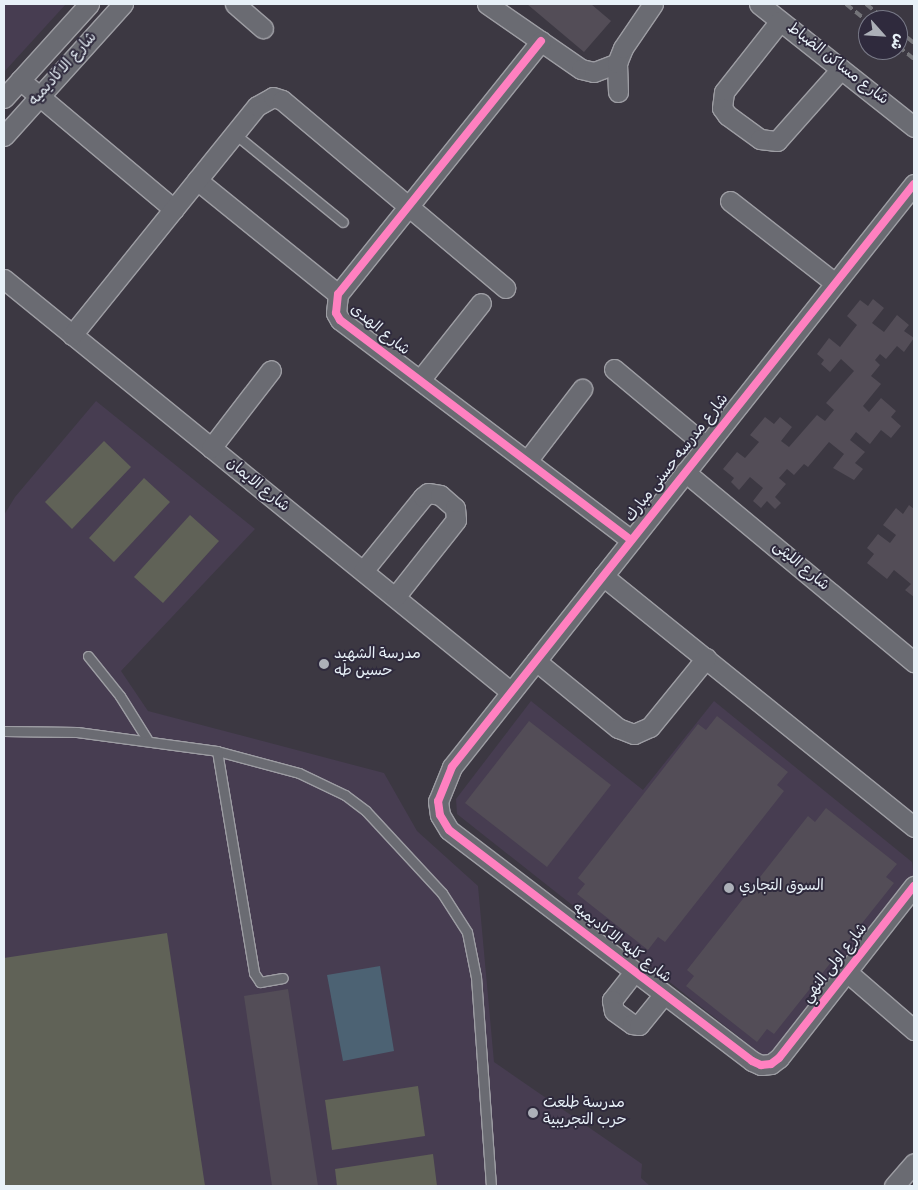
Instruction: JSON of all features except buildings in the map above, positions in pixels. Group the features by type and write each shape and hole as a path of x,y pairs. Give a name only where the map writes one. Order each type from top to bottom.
{"street":[{"name":"شارع الاكاديميه","path":"4,98 89,4"},
{"name":"شارع الاكاديميه","path":"4,136 123,4"},
{"path":"235,4 263,28"},
{"path":"487,4 581,69 594,72 617,63"},
{"path":"618,92 617,63 623,48 653,4"},
{"name":"شارع مساكن الضباط","path":"760,4 914,127"},
{"path":"780,21 724,92 720,100 727,114 760,139 777,142 842,69"},
{"name":"شارع الهدى","path":"541,41 338,294 336,304 340,320 631,540"},
{"path":"20,80 174,209"},
{"path":"72,335 235,134 264,100 273,98 282,100 505,288"},
{"path":"197,180 338,294"},
{"name":"شارع مدرسه حسنى مبارك","path":"450,830 440,815 438,800 442,785 511,692 914,184"},
{"path":"730,200 835,283"},
{"name":"شارع الايمان","path":"4,279 511,692"},
{"path":"420,380 481,303"},
{"path":"614,369 706,446"},
{"path":"211,448 271,370"},
{"path":"527,461 582,388"},
{"name":"شارع الليثى","path":"685,472 914,662"},
{"path":"363,571 423,497 428,493 440,495 455,508 456,520 395,597"},
{"path":"603,576 914,827"},
{"path":"536,661 618,728 634,734 650,727 706,658"},
{"name":"شارع كليه الاكاديميه","path":"450,830 752,1061 771,1064 779,1058"},
{"name":"شارع اولى النهي","path":"779,1058 914,886"},
{"path":"634,972 612,1000 614,1011 632,1024 639,1025 664,995"},
{"path":"847,972 914,1030"},
{"path":"894,1186 914,1163"}],"lane":[{"path":"235,134 343,222"},
{"path":"88,656 120,696 147,739"},
{"path":"4,730 77,732 147,739 217,751 299,773 345,796 384,828 456,912 467,932 476,977 491,1186"},
{"path":"217,751 254,973 260,982 282,978"}],"shaded area":[{"path":"4,4 66,4 4,72"},
{"path":"96,401 255,529 121,671 148,711 384,773 417,831 478,886 494,1062 642,1164 641,1178 650,1186 4,1186 4,515 15,497"},
{"path":"104,441 131,467 72,529 45,502"},
{"path":"144,478 170,502 114,562 89,538"},
{"path":"190,515 219,541 163,603 134,577"},
{"name":"السوق التجاري","path":"531,701 643,790 714,701 912,862 914,878 767,1059 457,814 456,799"},
{"path":"167,933 205,1186 4,1186 4,958"},
{"path":"418,1086 425,1136 332,1150 325,1100"},
{"path":"433,1154 437,1186 337,1186 335,1169"}],"water":[{"path":"380,966 394,1051 343,1061 327,975"}],"railway":[{"path":"846,4 858,14"},
{"path":"866,4 874,10"},
{"path":"908,38 914,43"},
{"path":"908,54 914,59"}],"cycle path":[{"path":"541,41 338,294 336,313 340,320 631,540"},
{"path":"914,184 452,767 438,801 440,815 449,830 752,1061 761,1065 771,1064 779,1058 914,886"}],"place":[{"name":"مدرسة الشهيد حسين طه","path":"324,664"},
{"name":"السوق التجاري","path":"729,888"},
{"name":"مدرسة طلعت حرب التجريبية","path":"533,1113"}]}
